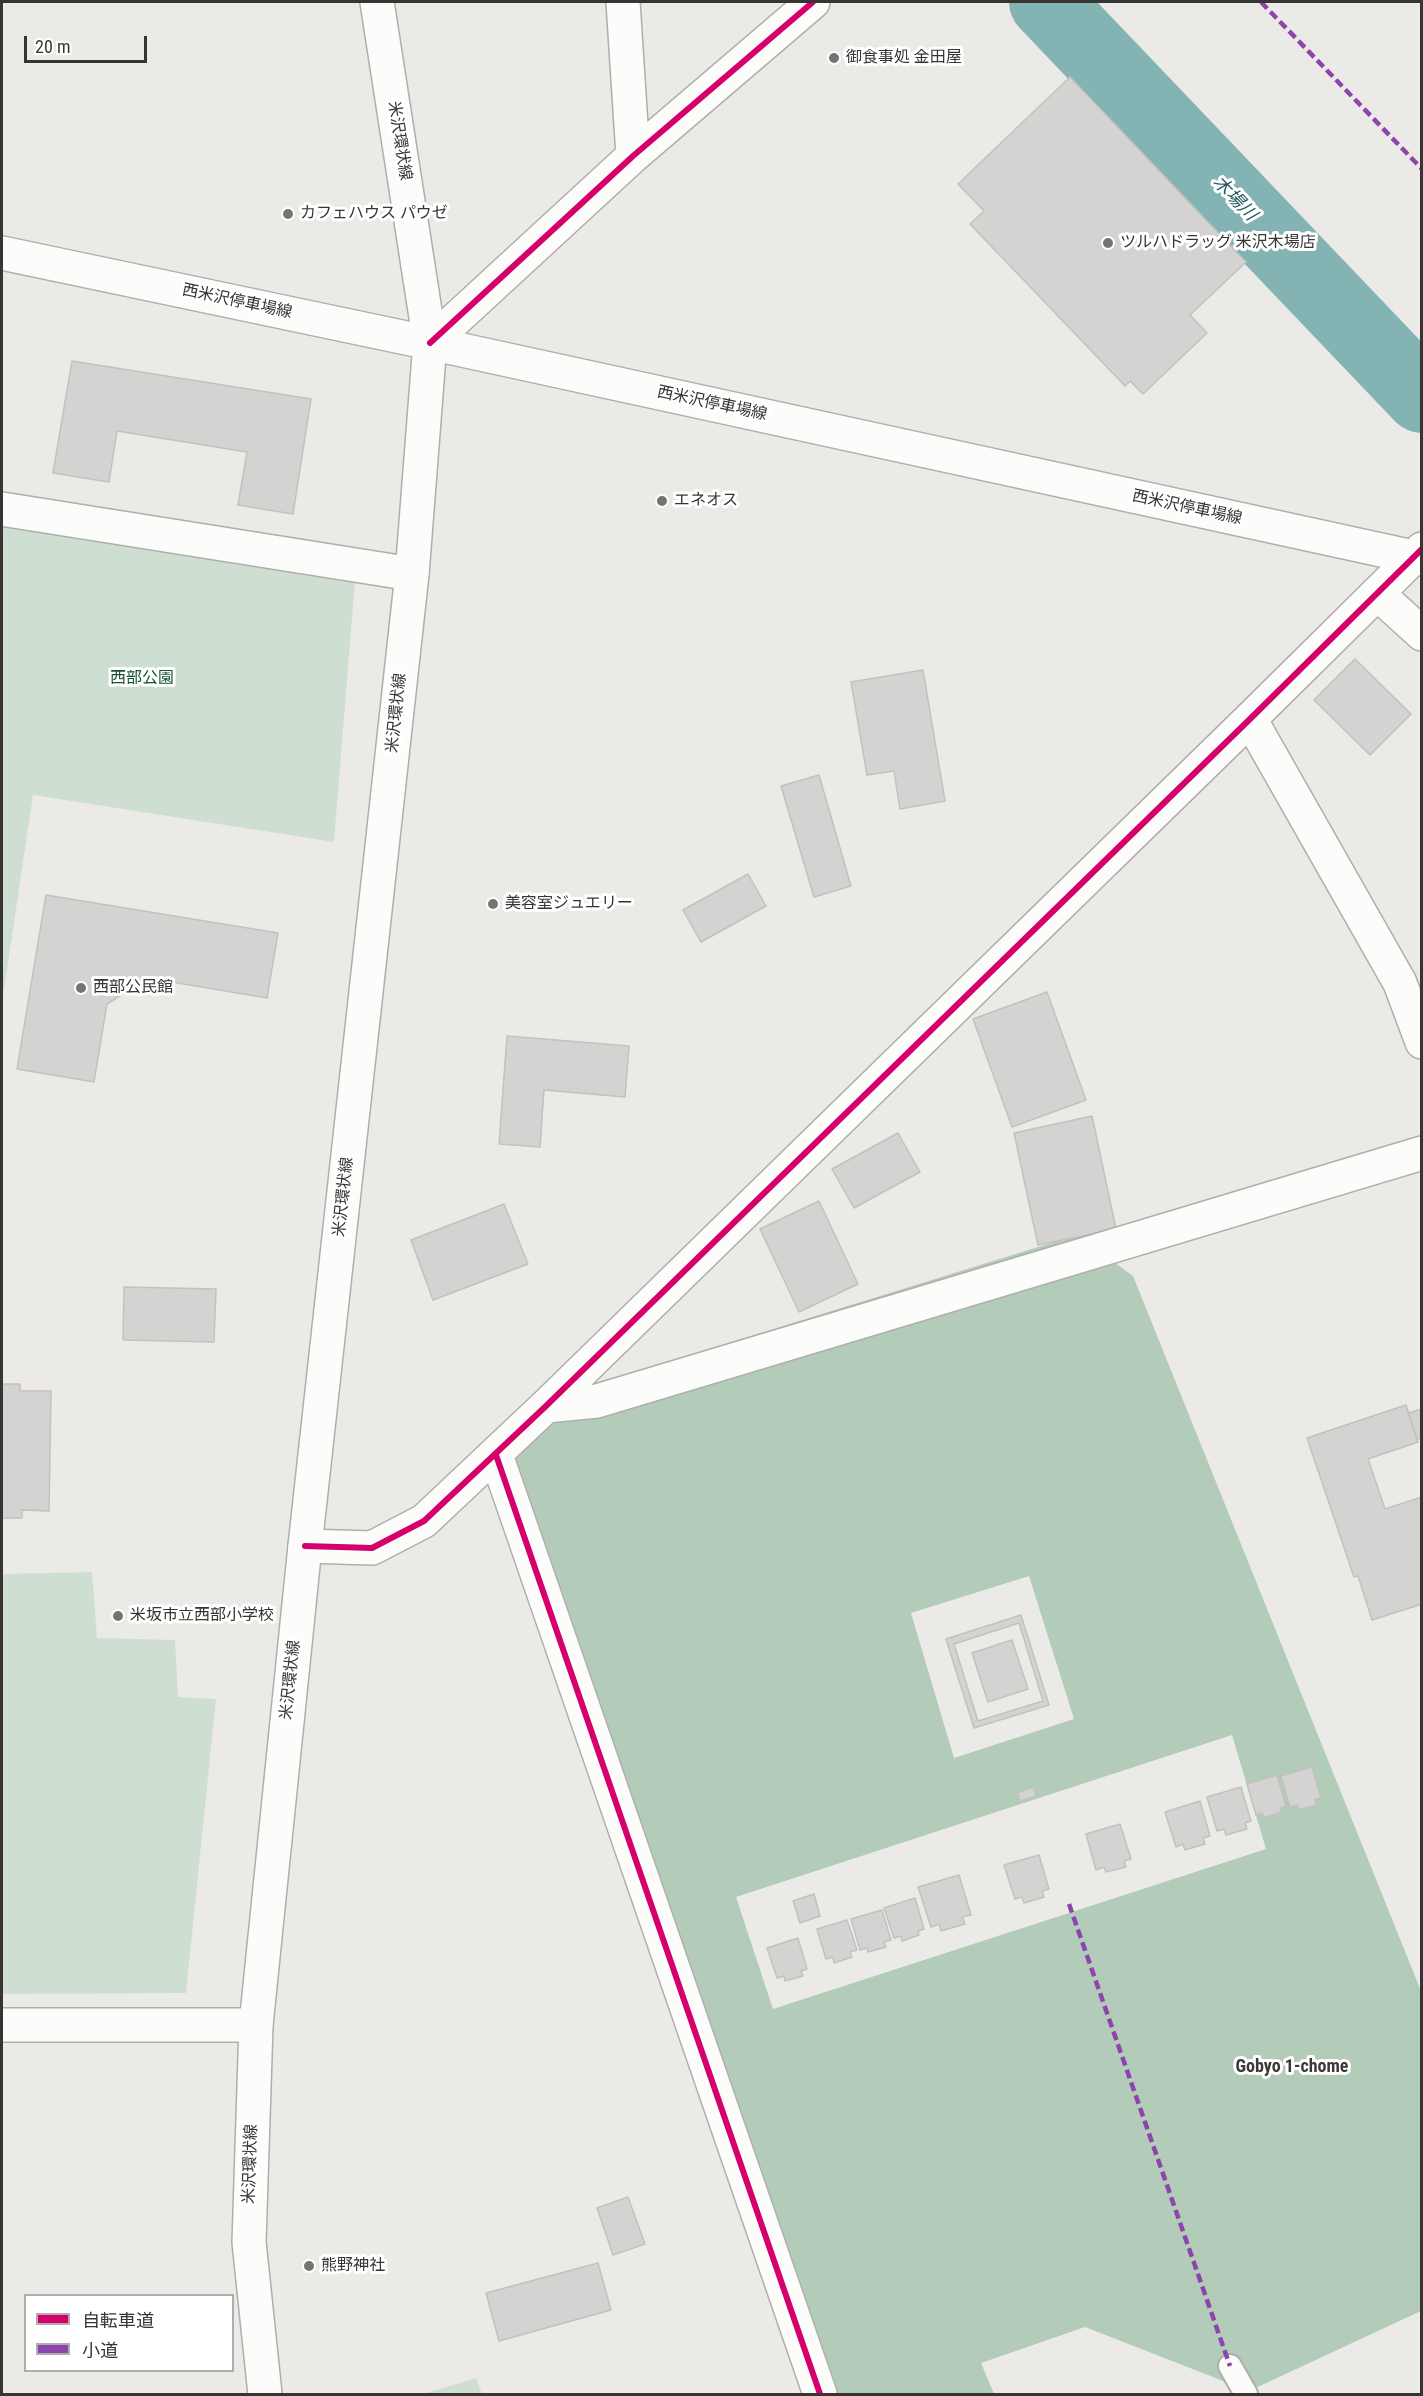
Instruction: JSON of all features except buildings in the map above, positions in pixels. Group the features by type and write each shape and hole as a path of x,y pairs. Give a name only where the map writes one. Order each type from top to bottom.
{"street":[{"name":"米沢環状線","path":"265,2394 249,2242 256,2025 305,1546 412,574 430,343 377,2"},
{"path":"623,2 633,156"},
{"path":"430,343 633,156 813,2"},
{"name":"西米沢停車場線","path":"2,253 1419,555"},
{"path":"2,509 412,574"},
{"path":"305,1546 372,1548 424,1521 496,1455 1377,593 1419,555"},
{"path":"1377,593 1422,634"},
{"path":"1250,719 1400,983 1422,1042"},
{"path":"546,1406 597,1401 1422,1153"},
{"path":"496,1455 820,2394"},
{"path":"2,2025 256,2025"}],"lane":[{"path":"1230,2366 1246,2394"}],"green space":[{"name":"西部公園","path":"2,522 355,581 334,842 33,795 2,1003"},
{"path":"1077,1235 1133,1276 1421,1991 1421,2311 1249,2391 1085,2327 981,2363 994,2394 832,2394 500,1456 596,1384","holes":["1029,1576 1074,1719 954,1758 911,1613","1232,1735 1266,1849 773,2009 736,1897"]},
{"path":"92,1572 97,1638 175,1640 178,1697 216,1699 186,1993 2,1994 2,1574"},
{"path":"476,2378 482,2394 423,2394"}],"waterway":[{"name":"木場川","path":"1046,2 1422,396"}],"marked path":[{"path":"1261,2 1422,169"},
{"path":"1069,1904 1230,2366"}],"cycle path":[{"path":"430,343 633,156 813,2"},
{"path":"305,1546 372,1548 424,1521 546,1406 1422,549"},
{"path":"496,1455 820,2394"}],"place":[{"name":"御食事処 金田屋","path":"834,58"},
{"name":"カフェハウス パウゼ","path":"288,214"},
{"name":"ツルハドラッグ 米沢木場店","path":"1108,243"},
{"name":"エネオス","path":"662,501"},
{"name":"美容室ジュエリー","path":"493,904"},
{"name":"西部公民館","path":"81,988"},
{"name":"米坂市立西部小学校","path":"118,1616"},
{"name":"熊野神社","path":"309,2266"}],"district":[{"name":"Gobyo 1-chome","path":"1292,2067"}]}
